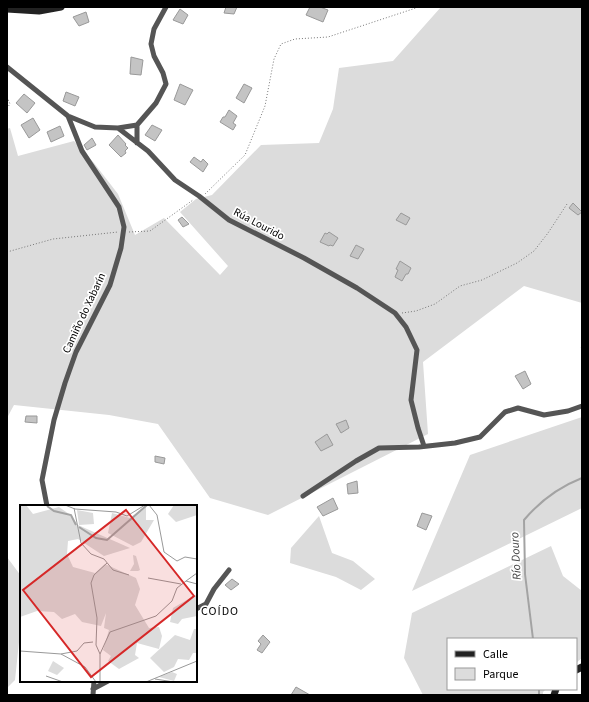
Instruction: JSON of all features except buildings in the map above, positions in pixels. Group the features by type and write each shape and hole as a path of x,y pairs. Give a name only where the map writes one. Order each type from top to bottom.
{"main road":[{"path":"7,9 39,11 61,7"}],"street":[{"path":"7,66 68,116 95,127 118,128 137,125 156,103 166,84 163,73 154,56 151,44 154,29 166,7"},
{"name":"Camiño do Xabarín","path":"47,505 42,480 54,420 76,352 110,285 124,232 119,207 82,151 68,116"},
{"path":"137,125 137,143"},
{"name":"Rúa Lourido","path":"118,128 148,151 175,180 199,196 229,220 304,258 357,288 395,314 406,327 417,350 411,400 424,446"},
{"path":"303,496 356,461 379,448 455,443 480,437 505,412 518,408 544,415 582,406"},
{"path":"197,608 206,604 214,589 229,570"},
{"path":"93,692 94,682"},
{"path":"93,692 107,682"}],"path":[{"path":"7,252 53,240 124,232 150,231 199,196 207,194 245,155 265,106 274,59 281,44 295,39 328,37 419,7"},
{"path":"7,97 10,104 7,108"},
{"path":"395,314 416,311 435,304 460,286 482,280 517,263 534,251 567,204"},
{"path":"582,345 582,350"}],"green space":[{"path":"441,7 582,7 582,303 524,286 423,362 428,434 268,515 210,498 158,424 109,415 14,405 7,418 7,129 10,128 18,156 74,141 94,163 118,194 135,235 164,218 220,275 228,266 180,212 196,199 212,195 261,145 319,143 333,109 339,68 393,61"},
{"path":"582,417 582,508 412,591 470,455"},
{"path":"319,516 332,553 353,561 375,579 361,590 336,577 290,563 291,548"},
{"path":"551,546 563,576 582,591 582,658 577,662 577,638 447,638 447,690 545,690 543,695 423,695 404,658 412,613"},
{"path":"7,557 20,575 20,632 15,680 7,688"}],"waterway":[{"name":"Río Douro","path":"533,638 525,574 524,520 550,495 582,478"},
{"name":"Río Douro","path":"539,690 539,695"}],"district":[{"name":"COÍDO","path":"220,611"}]}
